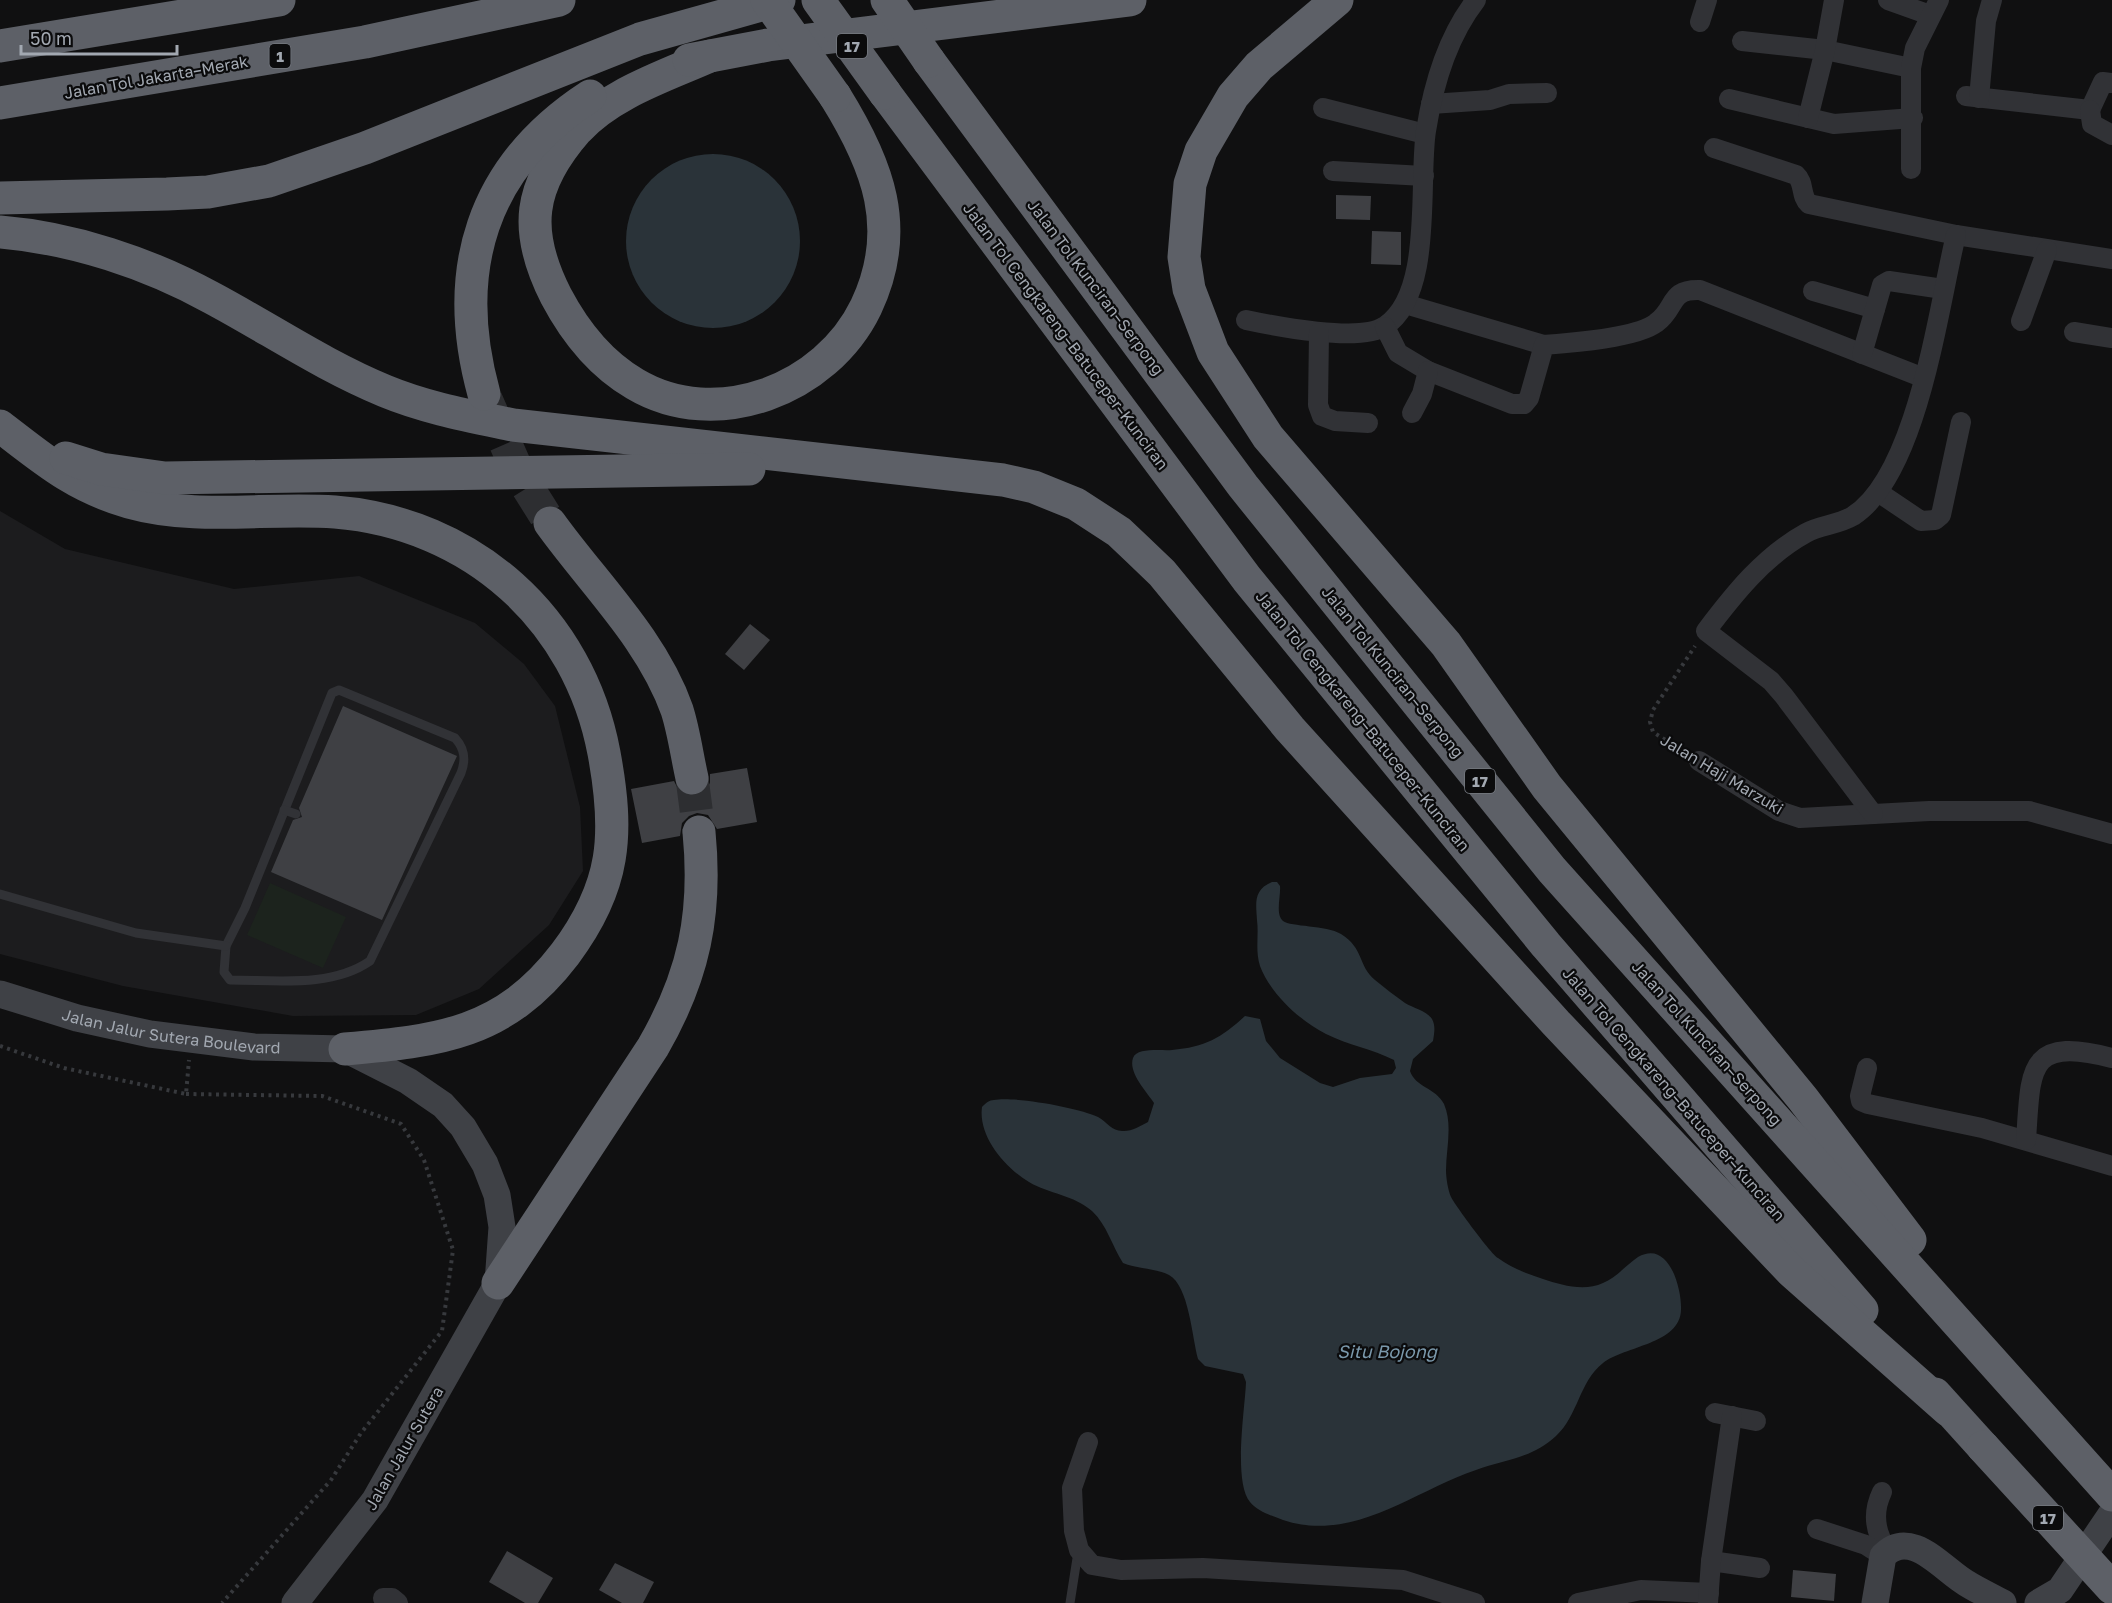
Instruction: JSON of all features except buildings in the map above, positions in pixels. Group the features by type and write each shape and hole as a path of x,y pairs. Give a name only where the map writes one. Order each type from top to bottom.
{"highway":[{"path":"0,46 279,0"},
{"name":"Jalan Tol Jakarta–Merak","path":"0,103 365,42 559,0"},
{"path":"710,56 619,98 579,129 551,167 541,187 535,208 536,246 541,266 574,328 601,359 616,372 659,395 697,404 721,404 772,394 822,364 854,329 874,290 883,254 883,210 869,156 835,96 767,0"},
{"path":"0,198 178,194 269,181 357,152 640,39 779,0"},
{"name":"Jalan Tol Cengkareng–Batuceper–Kunciran","path":"818,0 1255,588 1546,945 1948,1410"},
{"name":"Jalan Tol Kunciran–Serpong","path":"887,0 928,46 951,92 1243,486 1552,870 2112,1496"},
{"path":"908,0 928,46"},
{"path":"484,394 475,348 472,306 474,262 482,225 502,183 536,139 590,96 652,68 768,45 942,21 1130,0"},
{"path":"1337,0 1259,66 1233,96 1201,151 1190,184 1185,223 1185,257 1189,289 1213,352 1268,437 1446,644 1547,787 1803,1099 2056,1431"},
{"path":"0,232 76,245 150,270 212,298 312,356 364,381 411,400 443,409 513,425 958,473 1034,487 1076,504 1119,532 1162,573 1290,729 1556,1023 1792,1272 1948,1410"},
{"path":"8,432 101,469 165,478 545,470 905,469"},
{"path":"8,432 49,465 81,485 129,502 198,512 338,512 392,523 440,540 462,551 506,580 540,614 567,653 587,694 595,718 613,807 614,832 606,875 588,919 566,953 536,987 486,1020 428,1041 345,1049"},
{"path":"550,523 635,636 662,676 677,711 692,778"},
{"path":"498,1283 653,1047 675,1005 692,961 701,912 703,881 699,832"},
{"name":"17","path":"1948,1410 2112,1588"}],"main road":[{"name":"Jalan Jalur Sutera Boulevard","path":"0,994 28,1005 117,1028 190,1040 264,1048 345,1049"},
{"path":"345,1049 408,1081 431,1096 453,1115 475,1145 492,1180 499,1209 502,1245 498,1283"},
{"name":"Jalan Jalur Sutera","path":"296,1603 375,1500 498,1283"},
{"path":"2045,1602 2060,1590 2112,1513"},
{"path":"1875,1603 1886,1554 1897,1546 1911,1546 1925,1551 1964,1582 2003,1603"}],"street":[{"path":"1246,320 1320,333 1364,331 1385,327 1405,304 1416,270 1425,134 1431,104 1452,41 1476,0"},
{"path":"1700,22 1707,0"},
{"path":"1808,118 1825,50 1834,0"},
{"path":"1888,0 1934,8 1915,48 1911,68 1911,169"},
{"path":"1992,0 1972,97 2090,110"},
{"path":"1742,41 1825,50 1911,68"},
{"path":"2112,83 2103,82 2090,110 2092,124 2112,135"},
{"path":"1431,104 1490,100 1509,94 1547,93"},
{"path":"1729,99 1844,124 1912,118"},
{"path":"1323,108 1425,134"},
{"path":"1714,148 1796,175 1802,183 1804,200 1809,204 1956,235 2112,259"},
{"path":"1333,171 1424,176"},
{"path":"1873,814 1771,681 1706,631 1740,587 1786,544 1809,531 1831,526 1853,516 1878,492 1906,441 1924,378 1956,235"},
{"path":"2021,321 2047,250"},
{"path":"1862,354 1882,285 1889,281 1943,289"},
{"path":"1405,304 1544,345 1592,342 1654,325 1664,317 1677,295 1686,290 1700,290 1924,378"},
{"path":"1813,291 1875,309"},
{"path":"1385,327 1398,353 1428,371 1512,404 1524,404 1529,398 1544,345"},
{"path":"2073,332 2112,338"},
{"path":"1320,333 1318,405 1322,416 1335,421 1368,423"},
{"path":"1412,413 1422,394 1428,371"},
{"path":"1878,492 1921,520 1935,520 1941,515 1961,422"},
{"name":"Jalan Haji Marzuki","path":"1699,761 1779,812 1800,818 2029,811 2112,834"},
{"path":"2026,1140 2030,1079 2048,1054 2087,1051 2112,1058"},
{"path":"1867,1068 1860,1096 1861,1101 1868,1104 1982,1128 2112,1166"},
{"path":"1578,1603 1641,1590 1709,1598 1723,1415 1756,1421"},
{"path":"1088,1442 1072,1488 1074,1531 1078,1550 1092,1565 1121,1570 1203,1568 1403,1580 1474,1603"},
{"path":"1882,1492 1877,1502 1875,1520 1878,1537 1886,1554"},
{"path":"1817,1529 1886,1554"},
{"path":"1711,1562 1760,1568"}],"lane":[{"path":"344,690 455,738 463,750 465,762 461,773 419,852 381,943 370,961 357,969 316,979 230,980 225,972 226,946 245,908 284,810 333,693 344,690"},
{"path":"284,810 296,813"},
{"path":"0,894 135,933 226,946"},
{"path":"1070,1603 1078,1550"}],"path":[{"name":"Jalan Haji Marzuki","path":"1699,761 1653,732 1650,722 1653,710 1706,631"},
{"path":"186,1094 190,1040"},
{"path":"0,1046 63,1068 186,1094 322,1096 401,1124 424,1160 453,1250 442,1331 361,1433 331,1480 222,1603"}],"shaded area":[{"path":"0,511 65,549 234,589 359,576 475,623 524,664 555,706 580,807 583,871 549,925 479,989 416,1015 293,1016 123,986 0,954"},
{"path":"270,883 346,917 323,968 247,935"}],"water":[{"path":"713,154 746,161 761,169 774,180 785,193 793,208 800,241 793,274 785,289 774,302 761,313 746,321 713,328 680,321 665,313 652,302 641,289 633,274 626,241 633,208 641,193 652,180 665,169 680,161"},
{"name":"Situ Bojong","path":"1272,882 1277,882 1280,886 1279,914 1283,921 1327,929 1341,934 1354,945 1366,969 1375,980 1405,1003 1432,1019 1433,1041 1413,1059 1410,1071 1416,1081 1436,1094 1444,1104 1448,1120 1446,1170 1450,1194 1494,1255 1508,1265 1526,1273 1573,1287 1588,1287 1608,1281 1638,1257 1649,1253 1658,1255 1672,1269 1681,1301 1678,1321 1671,1330 1650,1343 1613,1357 1595,1371 1563,1428 1538,1449 1518,1458 1452,1479 1382,1512 1334,1525 1309,1525 1283,1520 1261,1511 1250,1502 1245,1492 1241,1462 1246,1382 1243,1374 1205,1366 1198,1359 1189,1313 1176,1281 1164,1273 1123,1263 1106,1229 1092,1211 1077,1201 1029,1182 1002,1159 989,1140 982,1118 982,1107 989,1101 1003,1099 1077,1110 1098,1117 1118,1131 1135,1128 1148,1122 1154,1103 1133,1070 1135,1055 1150,1050 1172,1050 1203,1044 1220,1036 1245,1016 1260,1019 1266,1041 1280,1058 1320,1083 1333,1087 1360,1078 1392,1074 1396,1068 1394,1060 1334,1038 1306,1022 1278,996 1271,986 1260,966 1257,949 1256,903 1262,889"}],"tunnel":[{"path":"486,399 518,472 550,523"},
{"path":"692,778 699,832"}]}
